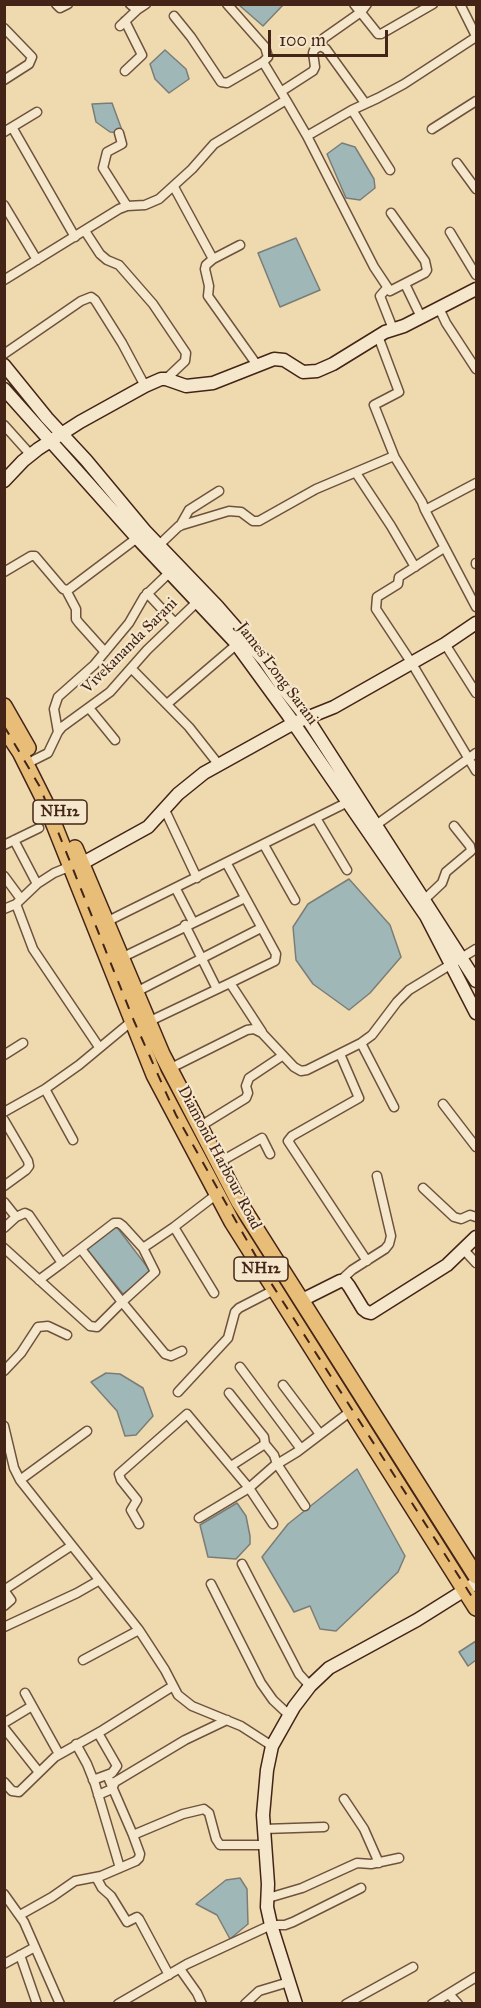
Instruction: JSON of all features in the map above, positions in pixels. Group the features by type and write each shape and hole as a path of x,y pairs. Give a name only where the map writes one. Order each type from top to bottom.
{"highway":[{"name":"Diamond Harbour Road","path":"4,706 53,795 76,865"},
{"name":"Diamond Harbour Road","path":"4,728 20,752 76,865 154,1055 154,1075 232,1222 351,1411 470,1587 477,1608"},
{"name":"Diamond Harbour Road","path":"101,925 121,958 135,992 140,1021"},
{"name":"Diamond Harbour Road","path":"154,1055 169,1069 238,1203 477,1576"},
{"path":"314,1353 327,1344"}],"main road":[{"path":"4,481 30,454 80,422 145,386 165,379 186,386 199,386 224,380 274,359 284,360 303,372 317,371 333,364 378,336 477,289"},
{"path":"4,365 158,546 199,599 264,660 307,718 353,800 376,825 425,899 457,962 477,981"},
{"name":"James Long Sarani","path":"4,389 137,538 199,599 236,645 353,800 457,962 477,1013"},
{"path":"76,865 141,831 155,820 190,783 219,765 294,723 334,707 445,644 475,624"},
{"path":"302,1300 340,1281 349,1286 363,1309 371,1312 447,1265 477,1237"},
{"path":"296,2004 267,1907 264,1829 267,1770 272,1746 294,1707 310,1686 329,1668 470,1587"}],"street":[{"path":"56,4 60,8 68,4"},
{"path":"125,71 142,55 122,24 133,7 146,4"},
{"path":"174,16 224,83 268,57 265,47 227,4"},
{"path":"354,4 378,34 433,4"},
{"path":"4,280 107,215 127,206 145,205 159,199 192,169 214,144 284,96 313,71 315,67 314,50 324,38 361,12 367,4"},
{"path":"307,136 364,103 404,84 476,37 460,4"},
{"path":"4,28 32,57 29,63 4,80"},
{"path":"319,46 326,49 364,103"},
{"path":"263,62 307,136 364,248 390,291 425,273 427,266 392,213"},
{"path":"432,129 477,101"},
{"path":"352,110 390,170"},
{"path":"37,112 8,130 75,237"},
{"path":"119,134 122,144 107,152 103,168 127,206"},
{"path":"457,163 477,189"},
{"path":"174,187 213,259"},
{"path":"4,205 37,260"},
{"path":"85,231 100,254 119,265 153,304 186,353 185,361 165,379"},
{"path":"450,232 477,275"},
{"path":"240,245 208,261 205,269 208,296 257,365"},
{"path":"405,284 421,317"},
{"path":"387,288 380,296 393,329"},
{"path":"4,354 81,301 91,297 122,343 145,386"},
{"path":"439,308 446,323 477,369"},
{"path":"378,336 399,392 374,405 395,458 422,502 444,548 477,607"},
{"path":"4,425 30,454"},
{"path":"179,526 236,510 253,521 259,521 316,489 394,456 395,458"},
{"path":"356,473 415,567"},
{"path":"425,510 477,483"},
{"path":"158,546 179,526 189,510 219,491"},
{"path":"66,591 84,580 137,538"},
{"path":"444,548 399,577 398,584 378,597 376,609 473,756 477,771"},
{"path":"4,572 31,556 35,556 66,591 76,609 76,619 105,652"},
{"path":"58,732 54,710 58,697 94,665 129,622 140,602 170,572"},
{"path":"147,594 175,623"},
{"name":"Vivekananda Sarani","path":"34,760 48,753 58,732 110,692 199,599"},
{"path":"445,644 477,693"},
{"path":"167,704 236,645"},
{"path":"131,668 189,727 219,765"},
{"path":"89,708 115,740"},
{"path":"376,825 473,756"},
{"path":"101,925 353,800"},
{"path":"164,808 197,878"},
{"path":"316,818 347,870"},
{"path":"425,899 442,883 446,872 471,850 454,826"},
{"path":"4,845 39,828"},
{"path":"14,840 37,884"},
{"path":"264,845 295,900"},
{"path":"4,1112 45,1089 79,1065 99,1047 140,1021 218,989 275,961 276,954 227,864"},
{"path":"4,909 18,902 37,884 54,873 76,865"},
{"path":"4,876 18,902 25,932 33,949 99,1047"},
{"path":"176,889 202,957 218,989"},
{"path":"121,958 245,898"},
{"path":"135,992 261,928"},
{"path":"230,983 262,1033 282,1056 301,1071 361,1043 372,1035 409,990 477,949"},
{"path":"169,1069 247,1030 254,1029 262,1033"},
{"path":"4,1055 23,1043"},
{"path":"361,1043 394,1107"},
{"path":"340,1054 359,1098 292,1136 288,1141 367,1261"},
{"path":"199,1127 246,1098 249,1078 282,1056"},
{"path":"45,1089 73,1140"},
{"path":"443,1104 477,1147"},
{"path":"4,1120 29,1166 4,1186"},
{"path":"218,1163 262,1138 270,1154"},
{"path":"340,1281 389,1244 391,1236 377,1176"},
{"path":"423,1188 454,1217 461,1219 470,1215 477,1217"},
{"path":"143,1248 217,1194"},
{"path":"4,1202 16,1217"},
{"path":"4,1228 16,1217 26,1213 62,1263"},
{"path":"5,1250 39,1280 93,1327 99,1325 155,1272 143,1248 119,1223 114,1223 39,1280"},
{"path":"174,1227 214,1293"},
{"path":"81,1249 165,1354 171,1356 182,1351"},
{"path":"464,1250 477,1263"},
{"path":"178,1392 228,1338 235,1312 274,1290"},
{"path":"4,1371 21,1353 38,1327 48,1326 67,1335"},
{"path":"240,1367 302,1449"},
{"path":"283,1385 320,1434"},
{"path":"229,1393 264,1437 265,1444 305,1506"},
{"path":"199,1518 249,1488 277,1464 302,1449 351,1411"},
{"path":"139,1524 131,1510 137,1500 119,1474 187,1414 249,1488 273,1524"},
{"path":"4,1426 7,1447 20,1480 139,1630 184,1702 227,1720 272,1746"},
{"path":"20,1480 87,1431"},
{"path":"231,1466 265,1444"},
{"path":"4,1606 11,1600 4,1590 71,1546"},
{"path":"242,1564 299,1674 310,1686"},
{"path":"4,1627 98,1581"},
{"path":"211,1584 261,1683 273,1700 290,1716"},
{"path":"83,1660 139,1630"},
{"path":"4,1782 12,1791 19,1792 38,1771 59,1754 98,1733 173,1686"},
{"path":"25,1693 59,1754"},
{"path":"4,1723 32,1706"},
{"path":"98,1795 112,1789 115,1782 185,1740 227,1720"},
{"path":"4,1728 38,1771"},
{"path":"93,1780 115,1771 117,1766 98,1733"},
{"path":"76,1744 93,1780 120,1868"},
{"path":"20,1915 75,1881 96,1877 139,1858 140,1854 133,1835 107,1775"},
{"path":"344,1798 364,1829 379,1863"},
{"path":"133,1835 183,1814 204,1809 209,1813 216,1839 220,1845 264,1845"},
{"path":"264,1829 324,1827"},
{"path":"268,1898 302,1888 357,1863 379,1863 399,1858"},
{"path":"96,1877 127,1922 137,1917 139,1919 168,1975"},
{"path":"118,2004 180,1968 271,1925 285,1925 293,1922 362,1888"},
{"path":"4,1894 20,1915 60,2004"},
{"path":"4,1964 35,1947"},
{"path":"20,1955 38,2004"},
{"path":"346,2004 413,1967"},
{"path":"180,1968 202,2004"},
{"path":"436,2003 477,1977"},
{"path":"245,2004 259,1991 289,1982"},
{"path":"449,1994 458,2004"}],"water":[{"path":"239,4 283,5 263,26"},
{"path":"165,50 186,69 189,79 169,93 155,79 150,64"},
{"path":"112,103 123,133 110,132 96,122 92,104"},
{"path":"342,143 355,147 374,179 375,188 360,200 346,198 327,154"},
{"path":"296,238 320,290 280,307 258,253"},
{"path":"349,879 390,925 401,957 370,993 349,1010 313,984 296,960 293,927 308,904"},
{"path":"116,1226 151,1272 123,1294 86,1248"},
{"path":"106,1373 120,1374 143,1388 153,1416 136,1435 125,1436 117,1411 91,1382"},
{"path":"357,1469 405,1556 398,1572 336,1631 320,1629 310,1606 294,1612 262,1557 288,1524"},
{"path":"237,1503 246,1516 250,1544 236,1559 208,1557 200,1525"},
{"path":"476,1641 476,1660 468,1666 459,1652"},
{"path":"240,1878 247,1889 248,1924 230,1939 217,1915 196,1904 226,1880"}],"railway":[{"path":"4,726 40,787 134,1021 176,1115 271,1283 476,1603"}]}
